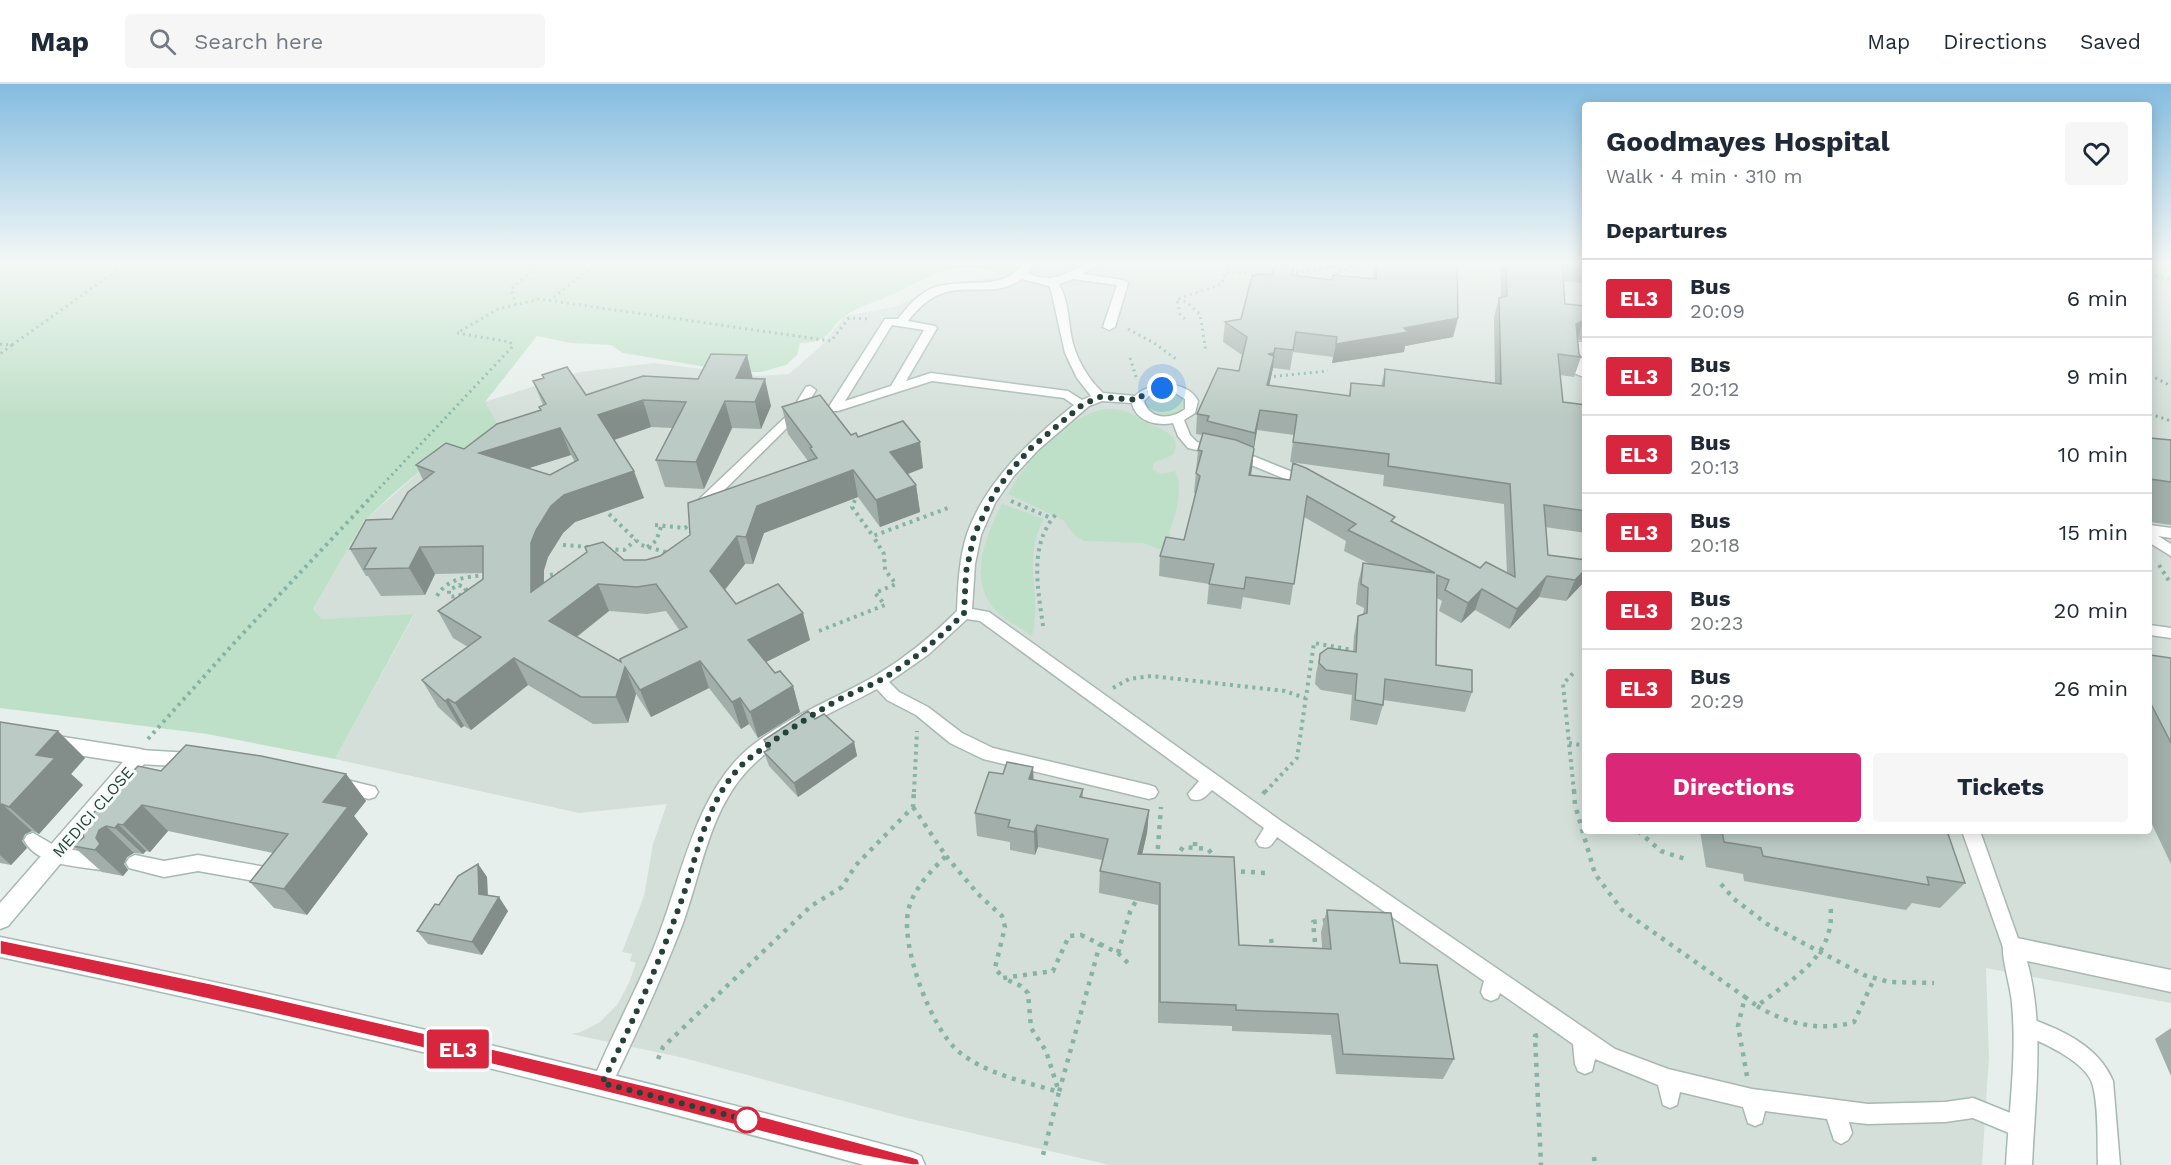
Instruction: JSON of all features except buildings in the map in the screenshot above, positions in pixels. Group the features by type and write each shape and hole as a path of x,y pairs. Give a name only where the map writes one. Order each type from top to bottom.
{"main road":[{"name":"MEDICI CLOSE","path":"0,735 136,757"},
{"name":"MEDICI CLOSE","path":"0,919 136,757"},
{"path":"0,947 212,991 602,1083 912,1165"},
{"path":"2019,1165 2026,1026 2022,984 2012,947 2171,981"}],"lane":[{"path":"818,406 904,313"},
{"path":"1063,313 1067,340 1088,387 1100,397"},
{"path":"1109,327 1113,313"},
{"path":"895,322 931,327 895,389"},
{"path":"1582,346 1577,345 1580,373 1582,373"},
{"path":"698,514 797,412 818,406 895,389 931,377 1068,395 1082,405"},
{"path":"602,1083 640,1007 682,898 701,834 726,785 740,766 790,729 842,698 878,681 926,650 964,613 966,572 974,535 994,494 1031,448 1082,405 1100,397 1142,396 1170,388 1190,397 1193,406 1178,419 1161,420 1145,415 1138,405 1142,396"},
{"path":"810,390 818,406"},
{"path":"1178,419 1184,436 1193,445 1238,454 1305,482"},
{"path":"2152,530 2171,533"},
{"path":"2152,538 2171,551"},
{"path":"964,613 984,616 1072,688 1212,780 1270,834 1493,984 1564,1025 1608,1056 1669,1088 1754,1107 1836,1110 1868,1114 1945,1112 1973,1108 2021,1127"},
{"path":"2152,630 2171,633"},
{"path":"878,681 893,696 928,715 956,738 989,754 1149,792"},
{"path":"136,757 207,761"},
{"path":"319,780 369,792"},
{"path":"1197,794 1212,780"},
{"path":"1972,834 2012,947"},
{"path":"33,840 55,855 101,862"},
{"path":"135,862 164,869 198,863 277,877"},
{"path":"2026,1026 2051,1036 2086,1059 2097,1070 2103,1082 2109,1165"},
{"path":"1583,1038 1585,1064"},
{"path":"1836,1110 1841,1133"}],"path":[{"path":"0,354 56,313"},
{"path":"136,757 235,642 513,346 510,342 457,333 490,313"},
{"path":"637,313 831,341 849,318 861,317 895,322"},
{"path":"1180,313 1185,319"},
{"path":"1199,313 1206,352"},
{"path":"1109,327 1132,330 1176,359"},
{"path":"0,344 12,345"},
{"path":"1130,358 1142,396"},
{"path":"1266,378 1328,371"},
{"path":"2152,376 2171,386"},
{"path":"2152,415 2171,421"},
{"path":"1005,498 1051,518"},
{"path":"819,631 885,605 875,593 896,584 885,570 884,554 852,507 855,500"},
{"path":"873,536 948,508"},
{"path":"1043,626 1037,562 1040,536 1051,518 1057,513"},
{"path":"609,514 636,540 647,547 670,553"},
{"path":"655,525 685,528 698,514"},
{"path":"647,547 656,541 662,524"},
{"path":"603,556 605,549 624,550 636,540"},
{"path":"563,545 595,548"},
{"path":"2158,563 2171,584"},
{"path":"550,575 568,571"},
{"path":"557,573 559,583"},
{"path":"437,596 442,587 454,580 487,575 487,581"},
{"path":"454,597 447,593 454,586 464,586 464,591"},
{"path":"447,614 452,607 454,597 464,591 473,592"},
{"path":"1258,799 1297,758 1314,643 1353,650"},
{"path":"1574,672 1563,684 1575,805 1582,832"},
{"path":"1105,694 1130,679 1151,676 1285,691 1305,698"},
{"path":"928,715 918,724 913,807 946,856 978,894 1002,915 1005,927 995,968 1003,978 1021,986 1028,993 1030,1028 1046,1051 1059,1092"},
{"path":"1569,743 1580,745"},
{"path":"1149,792 1163,794 1157,834 1157,866"},
{"path":"658,1059 663,1047 811,906 842,887 856,864 913,807"},
{"path":"1583,834 1589,859 1601,883 1622,910 1757,1006 1784,1020 1828,1027 1845,1026 1854,1022 1874,980"},
{"path":"1641,834 1661,851 1688,860"},
{"path":"1169,866 1183,847 1195,845 1208,849 1219,864"},
{"path":"946,856 924,878 908,913 908,932 917,973 933,1019 960,1053 1006,1076 1059,1092"},
{"path":"1222,871 1267,873"},
{"path":"1721,885 1745,911 1874,980 1905,984 1934,983"},
{"path":"1118,952 1130,912 1141,893"},
{"path":"1757,1006 1791,982 1820,951 1833,924 1830,903"},
{"path":"1305,951 1316,952 1313,922 1334,919"},
{"path":"1003,978 1053,971 1069,936 1081,935 1118,952 1129,964"},
{"path":"1271,939 1272,950 1283,950"},
{"path":"1042,1159 1100,944"},
{"path":"1745,997 1737,1012 1737,1023 1754,1107"},
{"path":"1541,1165 1535,1036 1545,1033 1553,1034 1562,1030 1564,1025"},
{"path":"1594,1157 1595,1165"}],"shaded area":[{"path":"859,313 1582,313 1582,834 2152,834 2152,313 2171,313 2171,1003 1986,968 1989,1056 1982,1165 1110,1165 907,1118 684,1058 571,1034 581,1032 600,1022 617,1005 629,983 636,963 630,961 632,954 622,952 644,896 653,844 667,804 579,813 335,759 414,615 322,619 313,609 364,521 433,460 484,402 580,372 654,363 756,376 789,374 820,347 845,316"}],"green space":[{"path":"0,313 849,313 841,319 825,337 800,343 797,355 786,365 761,372 736,372 623,353 611,345 571,343 537,336 485,402 502,432 454,454 433,460 364,521 313,609 322,619 414,614 335,759 207,734 0,708"},
{"path":"1163,392 1182,398 1185,403 1179,412 1164,415 1149,409 1147,400 1156,393"},
{"path":"1105,409 1131,413 1168,433 1174,439 1176,444 1173,455 1153,463 1153,470 1162,474 1175,471 1178,478 1178,502 1169,532 1171,539 1169,546 1159,549 1143,543 1084,541 1075,536 1063,520 1008,494 1036,454 1049,441 1076,421"},
{"path":"1002,504 1044,519 1037,534 1034,549 1035,621 1032,636 995,610 985,593 981,580 986,541"}],"bus line":[{"name":"EL3","path":"0,947 212,991 513,1062 667,1099 912,1165"}],"route":[{"path":"747,1120 751,1121 602,1083 640,1007 682,898 701,834 713,807 740,766 800,723 842,698 878,681 926,650 964,613 966,572 974,535 994,494 1031,448 1082,405 1100,397 1138,400 1146,392 1162,388"}]}
